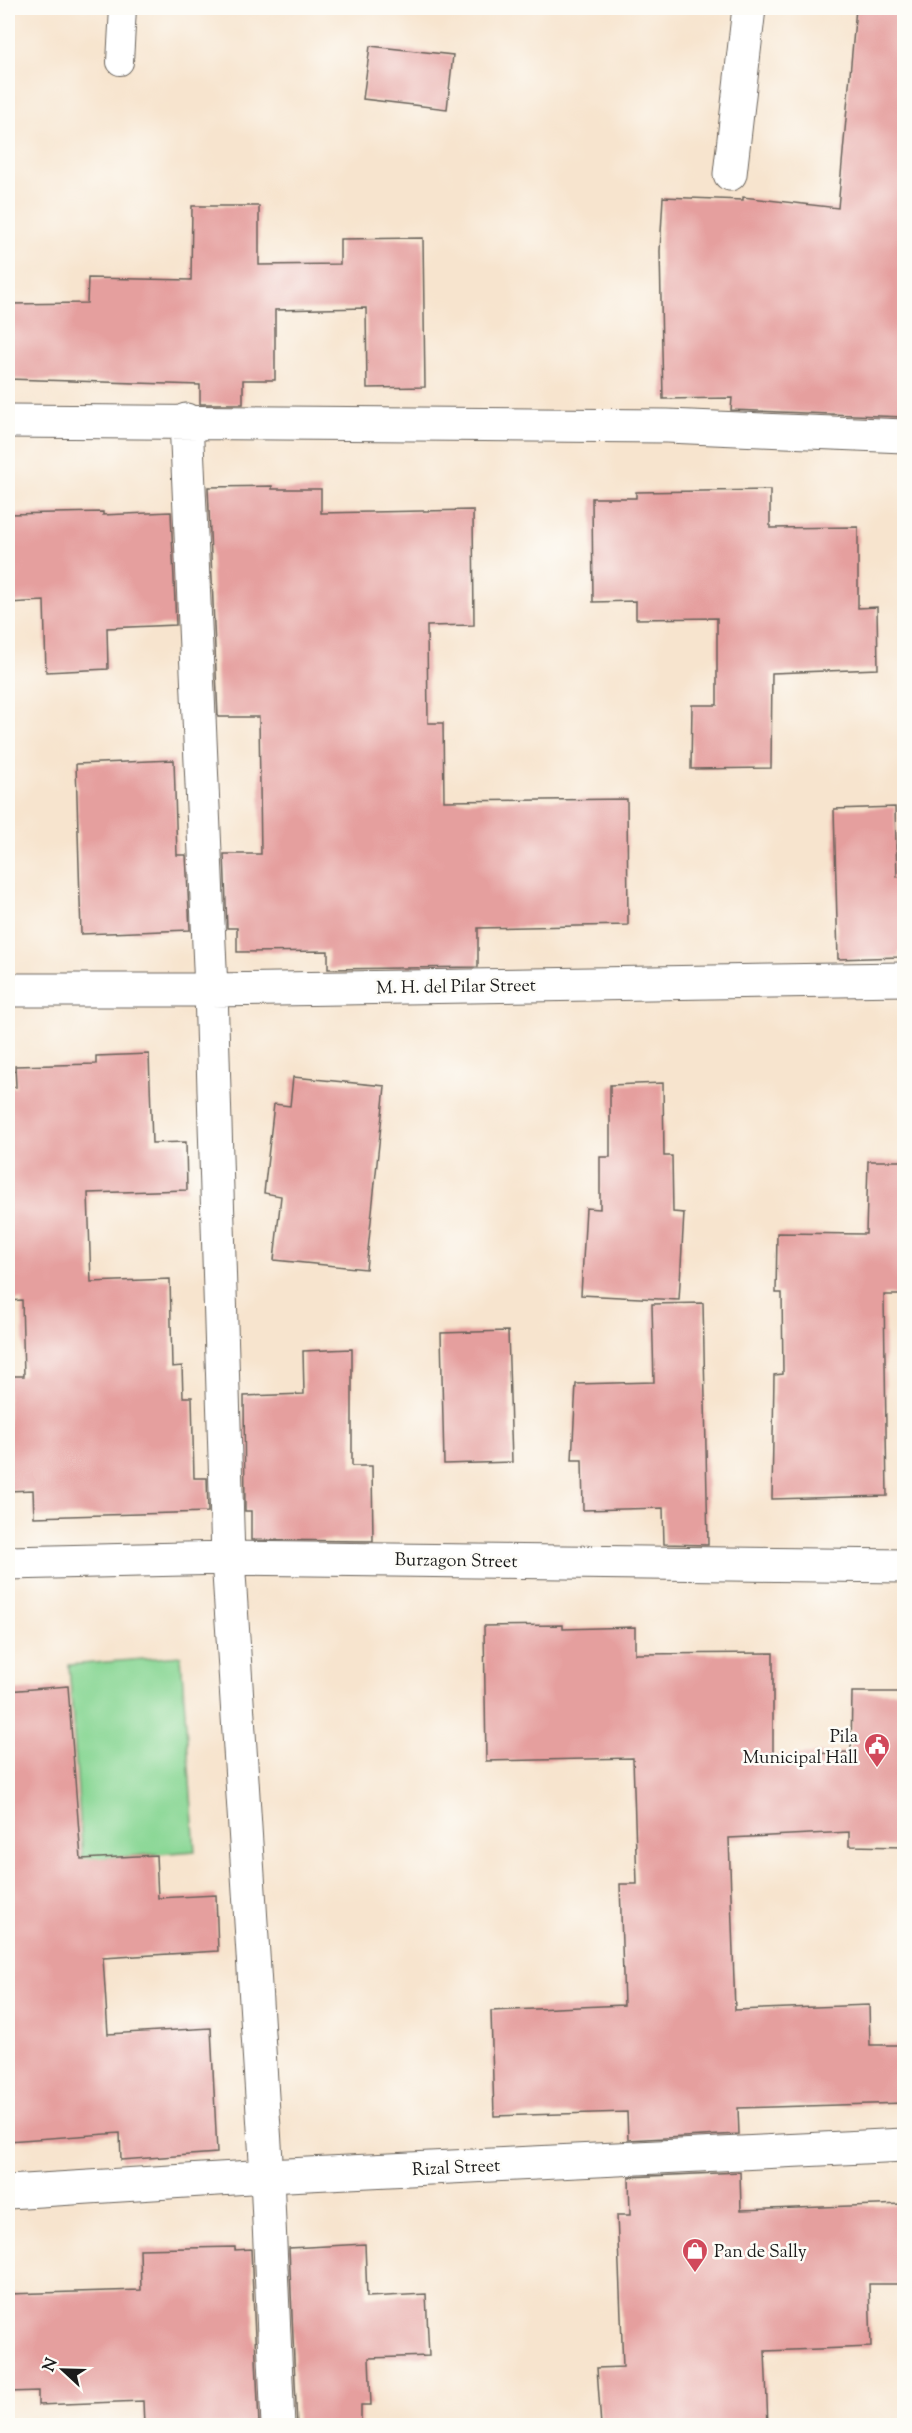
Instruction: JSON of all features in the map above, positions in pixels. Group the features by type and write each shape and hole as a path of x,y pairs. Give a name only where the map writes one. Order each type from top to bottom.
{"street":[{"path":"730,174 749,8"},
{"path":"8,421 186,420 667,426 904,436"},
{"path":"186,420 211,990 228,1557 267,2176 278,2426"},
{"name":"M. H. del Pilar Street","path":"8,990 211,990 904,979"},
{"name":"Burzagon Street","path":"8,1563 228,1557 904,1566"},
{"name":"Rizal Street","path":"8,2192 267,2176 904,2145"}],"lane":[{"path":"120,62 123,8"}],"green space":[{"path":"181,1656 195,1851 83,1860 69,1665"}],"building":[{"path":"856,8 904,8 904,417 731,410 732,398 663,399 660,251 663,197 743,200 743,197 838,208"},
{"path":"370,46 453,55 447,109 363,99"},
{"path":"192,206 259,206 259,265 340,264 340,239 423,238 425,387 367,388 366,308 275,310 275,380 243,380 243,404 200,404 200,385 8,379 8,304 87,303 88,278 191,280"},
{"path":"272,486 272,489 321,489 321,513 473,510 474,625 427,626 428,723 443,723 444,801 627,799 628,925 478,928 478,967 328,969 328,951 237,952 237,928 227,928 224,854 261,854 259,717 218,717 208,487"},
{"path":"770,490 770,528 858,527 858,608 877,607 878,669 772,673 771,768 691,769 692,705 717,705 717,618 636,619 636,601 593,602 592,498 636,498 636,492"},
{"path":"103,512 103,515 171,512 176,625 107,628 108,669 46,672 44,601 8,603 8,514"},
{"path":"174,760 177,855 186,855 190,930 81,934 76,764"},
{"path":"895,807 897,877 904,876 904,952 899,952 899,957 838,959 834,809"},
{"path":"149,1054 152,1143 186,1142 187,1190 88,1193 91,1282 170,1279 172,1367 182,1366 183,1397 192,1397 194,1478 207,1478 208,1512 34,1517 33,1490 8,1491 8,1376 24,1376 22,1300 8,1301 8,1087 16,1087 15,1066 96,1064 96,1056"},
{"path":"293,1077 385,1086 366,1269 274,1260 281,1196 264,1193 274,1104 290,1106"},
{"path":"663,1083 664,1156 672,1156 673,1212 684,1213 679,1300 581,1295 586,1208 600,1209 600,1157 610,1157 610,1085"},
{"path":"868,1161 904,1161 904,1295 884,1295 887,1496 772,1499 774,1375 783,1374 782,1293 776,1293 777,1233 866,1234"},
{"path":"703,1303 708,1545 664,1544 663,1508 583,1510 582,1460 572,1460 576,1384 654,1382 652,1304"},
{"path":"508,1331 512,1462 444,1464 441,1333"},
{"path":"352,1349 352,1466 372,1466 373,1541 251,1540 251,1511 245,1511 244,1396 304,1394 303,1351"},
{"path":"563,1625 563,1629 635,1627 635,1654 773,1653 773,1756 851,1752 852,1692 904,1692 904,1847 849,1846 849,1832 729,1838 735,2010 869,2005 870,2045 904,2045 904,2103 738,2108 739,2134 628,2140 627,2112 494,2116 491,2011 624,2005 620,1884 637,1884 633,1758 486,1761 484,1626"},
{"path":"68,1686 81,1859 156,1855 158,1898 216,1895 218,1951 103,1958 108,2034 211,2028 217,2153 121,2160 120,2133 8,2141 8,1691"},
{"path":"740,2172 741,2210 904,2204 904,2284 869,2284 871,2347 765,2351 768,2426 601,2426 597,2368 623,2367 617,2215 630,2215 629,2177"},
{"path":"365,2244 367,2297 426,2294 429,2356 369,2358 371,2405 361,2405 361,2426 297,2426 289,2248"},
{"path":"235,2247 235,2250 251,2249 259,2424 144,2426 143,2401 38,2405 38,2391 8,2392 8,2294 141,2290 140,2249"}],"place":[{"name":"Pila Municipal Hall","path":"877,1769"},
{"name":"Pan de Sally","path":"695,2274"}]}
